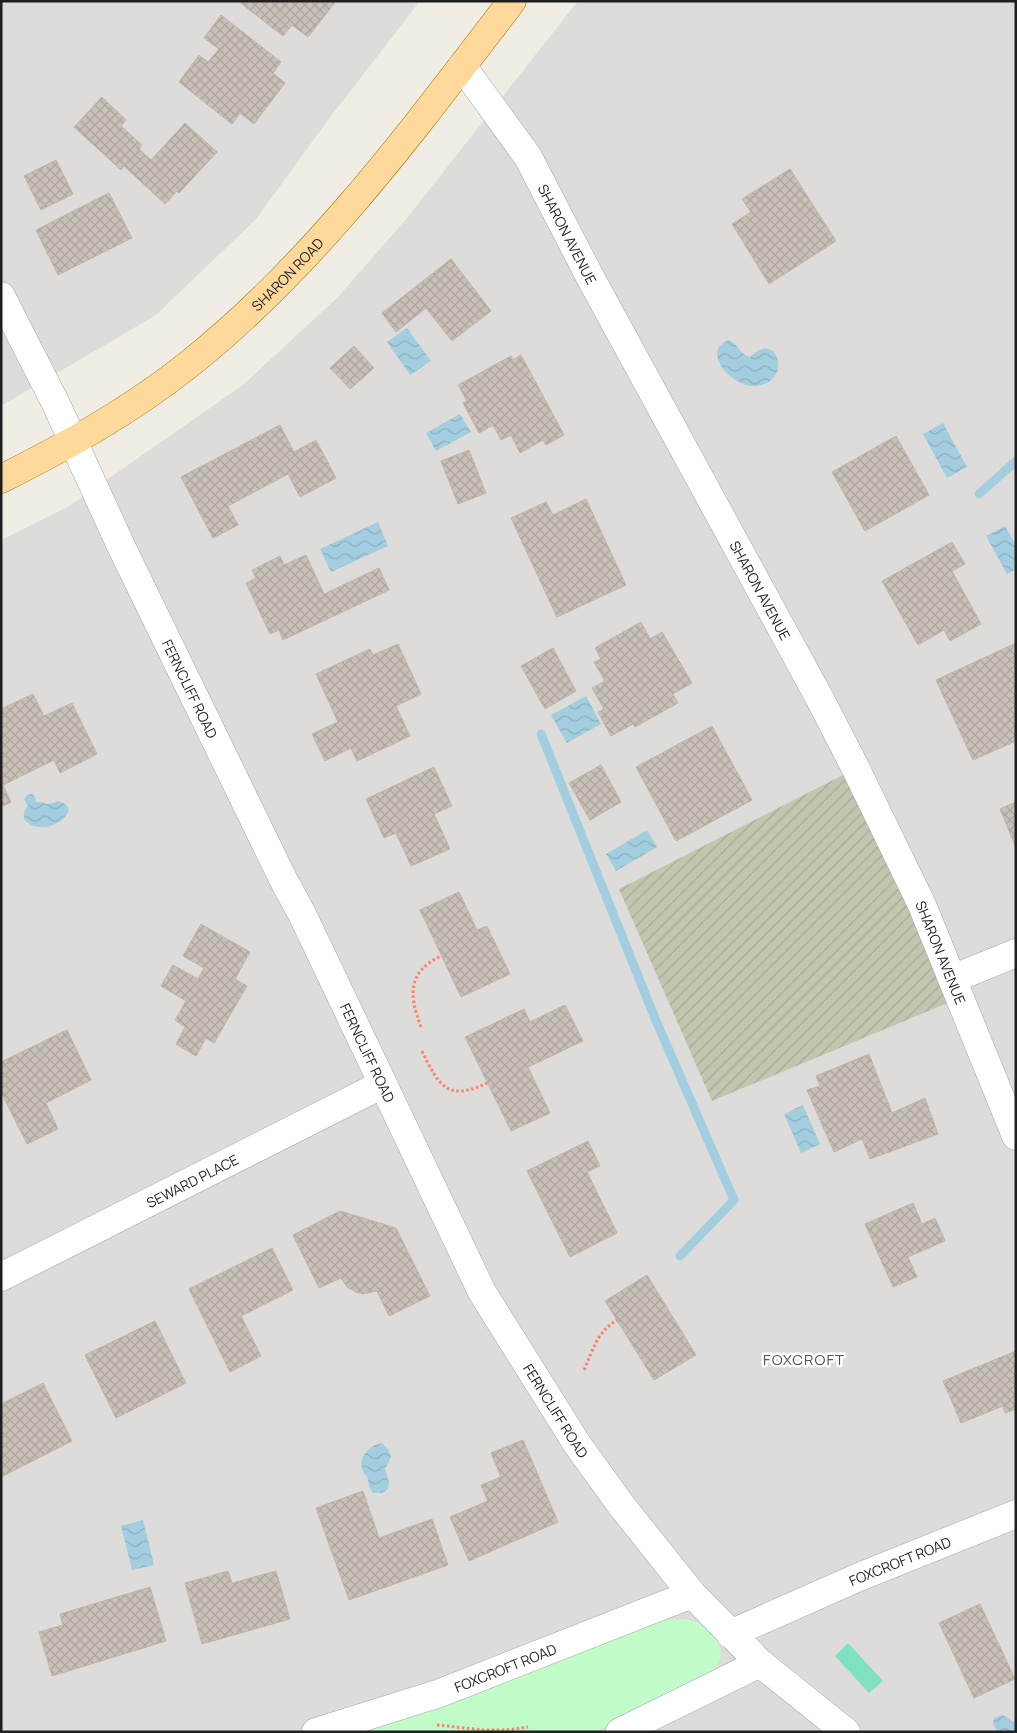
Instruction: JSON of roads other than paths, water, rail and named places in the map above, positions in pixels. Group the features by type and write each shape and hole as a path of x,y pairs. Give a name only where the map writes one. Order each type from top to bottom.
{"main road":[{"name":"SHARON ROAD","path":"1,479 74,442 104,424 187,366 227,333 301,261 370,184 512,1"}],"street":[{"name":"SHARON AVENUE","path":"462,66 528,157 856,769 917,896 1016,1136"},
{"name":"FERNCLIFF ROAD","path":"1,296 74,442 121,546 482,1292 577,1444 621,1505 692,1594 760,1663 846,1732"},
{"path":"952,979 1016,953"},
{"name":"SEWARD PLACE","path":"1,1276 383,1084"},
{"name":"FOXCROFT ROAD","path":"730,1634 859,1577 1016,1514"},
{"name":"FOXCROFT ROAD","path":"316,1732 440,1693 692,1594"},
{"path":"620,1732 760,1663"}],"water":[{"path":"407,328 431,361 410,375 387,342"},
{"path":"729,340 750,357 759,350 767,349 773,351 777,357 778,364 777,372 773,379 765,384 754,386 746,385 729,375 722,368 717,352 721,345"},
{"path":"460,414 471,432 436,451 426,433"},
{"path":"943,423 967,467 947,478 923,434"},
{"path":"378,522 388,546 331,572 320,549"},
{"path":"1005,526 1016,545 1016,569 1007,574 986,536"},
{"path":"586,696 601,724 567,743 551,715"},
{"path":"28,794 32,794 36,799 35,802 48,804 58,801 67,806 69,811 62,820 53,825 44,827 29,824 25,819 24,813 28,806 24,799"},
{"path":"647,830 657,847 616,871 606,854"},
{"path":"803,1105 820,1144 801,1153 784,1114"},
{"path":"382,1443 388,1449 391,1457 385,1469 389,1482 388,1489 382,1493 373,1493 368,1478 363,1472 362,1462 365,1453 369,1449"},
{"path":"143,1520 154,1565 132,1570 121,1526"},
{"path":"1003,1715 1016,1722 1016,1732 998,1732 994,1727 994,1718"}],"waterway":[{"path":"979,494 1016,461"},
{"path":"541,734 654,1016 734,1200 680,1256"}],"district":[{"name":"FOXCROFT","path":"804,1359"}]}
